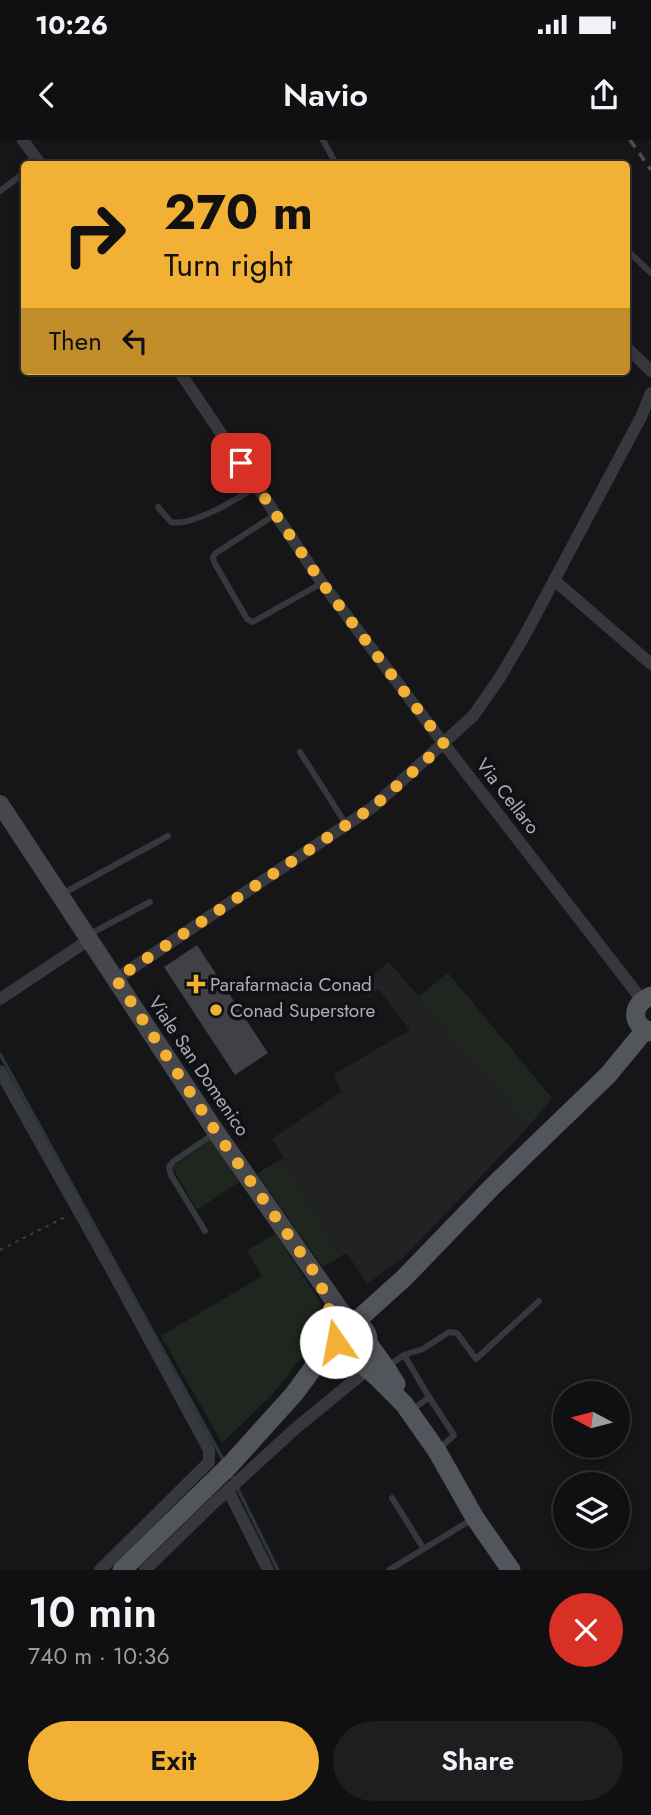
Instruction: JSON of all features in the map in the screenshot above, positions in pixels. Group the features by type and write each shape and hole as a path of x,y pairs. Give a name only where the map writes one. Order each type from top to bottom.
{"main road":[{"name":"Viale San Domenico","path":"0,804 216,1132 319,1279 352,1333"},
{"path":"122,1570 230,1479 294,1394 492,1187 608,1075 648,1031 640,1026 636,1016 639,1005 647,998"},
{"path":"294,1394 350,1356 361,1353 352,1333"},
{"path":"352,1333 437,1451 475,1518 511,1570"},
{"path":"350,1356 377,1368"}],"street":[{"path":"23,140 36,161"},
{"path":"630,351 651,371"},
{"name":"Via Cellaro","path":"182,375 322,583 444,744 647,998"},
{"path":"116,979 373,807 473,716 499,679 554,580 641,417 651,393"},
{"path":"554,580 651,664"},
{"path":"0,999 88,937"},
{"path":"0,1071 209,1450 206,1465 100,1570"},
{"path":"145,1570 214,1503 230,1479 377,1368"},
{"path":"230,1479 268,1570"}],"lane":[{"path":"323,140 334,161"},
{"path":"0,191 21,175"},
{"path":"630,253 651,273"},
{"path":"158,507 171,522 181,523 219,509 256,486"},
{"path":"275,514 213,557 247,619 253,622 322,583"},
{"path":"300,752 347,825"},
{"path":"61,895 168,836"},
{"path":"88,937 150,902"},
{"path":"205,1231 171,1175 169,1167 216,1132"},
{"path":"377,1368 423,1349 449,1332 457,1333 476,1359 539,1301"},
{"path":"404,1355 454,1435 437,1451"},
{"path":"407,1408 429,1397"},
{"path":"392,1498 424,1549"},
{"path":"389,1570 475,1518"}],"path":[{"path":"0,1250 78,1210"}],"shaded area":[{"path":"389,962 529,1126 405,1256 367,1284 347,1253 341,1256 272,1139 341,1092 334,1074 410,1030 379,989 369,997 360,986"},
{"path":"448,973 552,1098 529,1126 418,997"},
{"path":"212,1139 239,1182 197,1210 174,1166"},
{"path":"283,1158 341,1256 323,1267 257,1174"},
{"path":"276,1234 320,1302 322,1332 271,1396 222,1443 161,1336 262,1276 247,1250"}],"building":[{"name":"Conad Superstore","path":"197,945 268,1053 235,1075 164,967"}],"waterway":[{"path":"0,1054 225,1463"},
{"path":"230,1473 278,1570"}],"railway":[{"path":"630,140 651,170"}],"place":[{"name":"Parafarmacia Conad","path":"196,984"},
{"name":"Conad Superstore","path":"216,1010"}],"route":[{"path":"241,463 322,583 444,744 373,807 116,979 216,1132 319,1279 337,1333 336,1342"}]}
